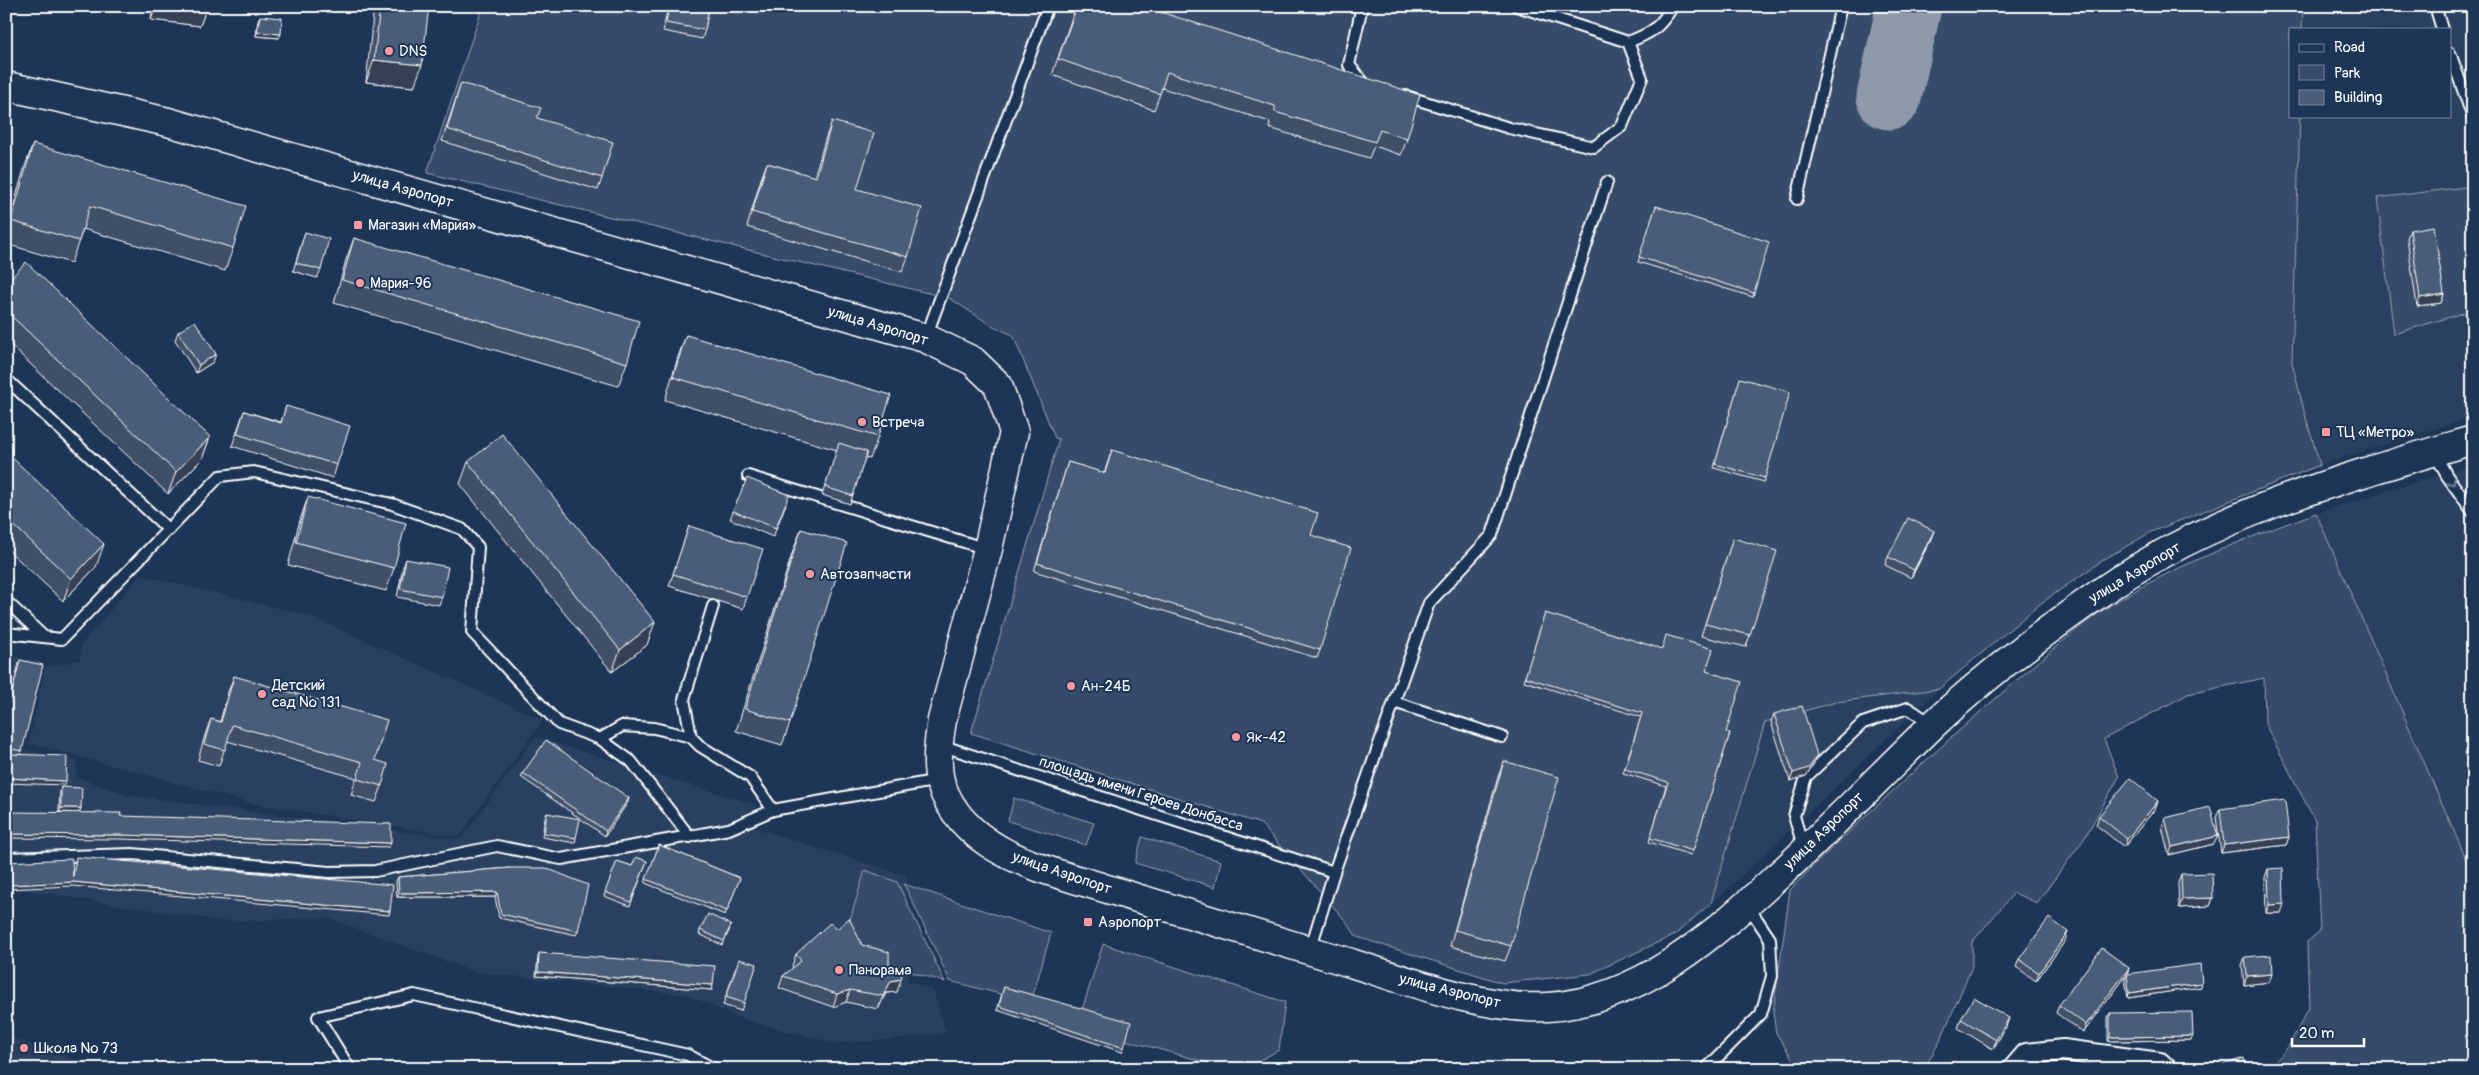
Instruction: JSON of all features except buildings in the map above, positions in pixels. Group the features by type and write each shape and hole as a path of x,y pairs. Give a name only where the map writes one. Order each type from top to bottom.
{"main road":[{"name":"улица Аэропорт","path":"6,86 168,122 926,338 974,361 998,385 1014,432 988,549 942,720 939,744 940,780 956,816 979,838 1006,854 1084,882 1410,982 1507,1006 1548,1007 1594,1000 1648,976 1694,948 1747,905 1978,684 2112,584 2167,552 2221,526 2304,493 2473,440"}],"street":[{"path":"2013,1069 2026,1054 2063,1050 2160,1063 2166,1069"}],"lane":[{"path":"926,338 1048,6"},
{"path":"1362,6 1349,65 1362,83 1371,85"},
{"path":"1517,6 1628,42 1647,35 1661,25 1673,6"},
{"path":"1797,199 1841,6"},
{"path":"2434,6 2442,28"},
{"path":"1399,94 1509,128 1594,147 1622,126 1642,78 1628,42"},
{"path":"2452,59 2473,118"},
{"path":"1309,951 1334,872 1429,603 1492,535 1607,182"},
{"path":"6,379 169,530"},
{"path":"2433,451 2447,476 2473,512"},
{"path":"6,634 62,639 220,476 254,472 392,504 462,529 478,548 472,632 559,724 600,740 631,761 690,837"},
{"path":"748,476 988,549"},
{"path":"6,601 44,637"},
{"path":"691,737 684,699 713,606"},
{"path":"1394,702 1502,737"},
{"path":"1805,851 1794,816 1806,777 1863,723 1908,708 1933,725"},
{"path":"600,740 622,726 654,728 691,737 700,746 750,777 773,810"},
{"name":"площадь имени Героев Донбасса","path":"939,744 1334,872"},
{"path":"6,858 132,854 329,872 375,871 497,846 560,859 729,829 773,810 940,780"},
{"path":"1706,1069 1761,1014 1772,976 1770,939 1747,905"},
{"path":"350,1069 318,1017 414,995 688,1055 714,1069"}],"shaded area":[{"path":"2303,6 2473,6 2473,186 2377,198 2394,334 2473,310 2473,417 2320,465 2292,362 2300,118 2452,118 2452,28 2302,28"},
{"path":"2473,464 2473,875 2316,513"},
{"name":"Детский сад № 131","path":"140,575 308,615 543,720 459,837 251,803 29,743 45,667 80,660 81,645"},
{"path":"6,655 41,662 19,749 76,761 77,777 127,795 461,839 535,737 756,805 755,828 907,876 908,981 933,990 946,1033 886,1040 834,1043 742,1019 688,995 475,972 328,918 221,921 25,890 6,892"},
{"path":"1939,689 1726,891 1711,903 1765,722 1836,702"},
{"name":"Школа № 73","path":"6,1036 78,1061 75,1069 6,1069"}],"green space":[{"path":"483,6 2303,6 2302,28 2289,28 2289,118 2300,118 2292,362 2320,465 2151,532 2103,560 2040,604 1939,689 1836,702 1765,722 1711,903 1676,934 1590,974 1503,983 1357,937 1345,920 1261,824 971,733 1059,439 1055,438 1013,335 991,325 949,298 427,173"},
{"path":"2473,186 2473,310 2394,334 2377,198"},
{"path":"2316,513 2473,875 2473,1069 2269,1069 2288,1047 2309,1008 2307,942 2320,931 2315,821 2265,724 2264,678 2188,694 2104,739 2119,777 2084,839 2037,903 2014,893 1972,942 1972,967 1940,1041 1924,1069 1799,1069 1776,1033 1773,1012 1790,890 1815,864 1947,741 2001,693 2097,614 2122,598 2169,573 2242,541"},
{"path":"1014,798 1094,823 1086,845 1008,821"},
{"path":"1142,837 1221,861 1215,887 1135,863"},
{"path":"865,870 897,882 945,982 861,957 846,933"},
{"path":"904,884 1051,933 1031,1002 950,981"},
{"path":"1103,944 1285,1002 1279,1050 1243,1069 1231,1069 1125,1040 1080,1016"}],"taxiway":[{"path":"1889,97 1909,6"}],"place":[{"name":"DNS","path":"389,51"},
{"name":"Магазин «Мария»","path":"358,225"},
{"name":"Мария-96","path":"360,283"},
{"name":"Встреча","path":"862,422"},
{"name":"ТЦ «Метро»","path":"2326,432"},
{"name":"Автозапчасти","path":"810,574"},
{"name":"Ан-24Б","path":"1071,686"},
{"name":"Детский сад № 131","path":"262,694"},
{"name":"Як-42","path":"1236,737"},
{"name":"Аэропорт","path":"1088,922"},
{"name":"Панорама","path":"839,970"},
{"name":"Школа № 73","path":"24,1048"}]}
